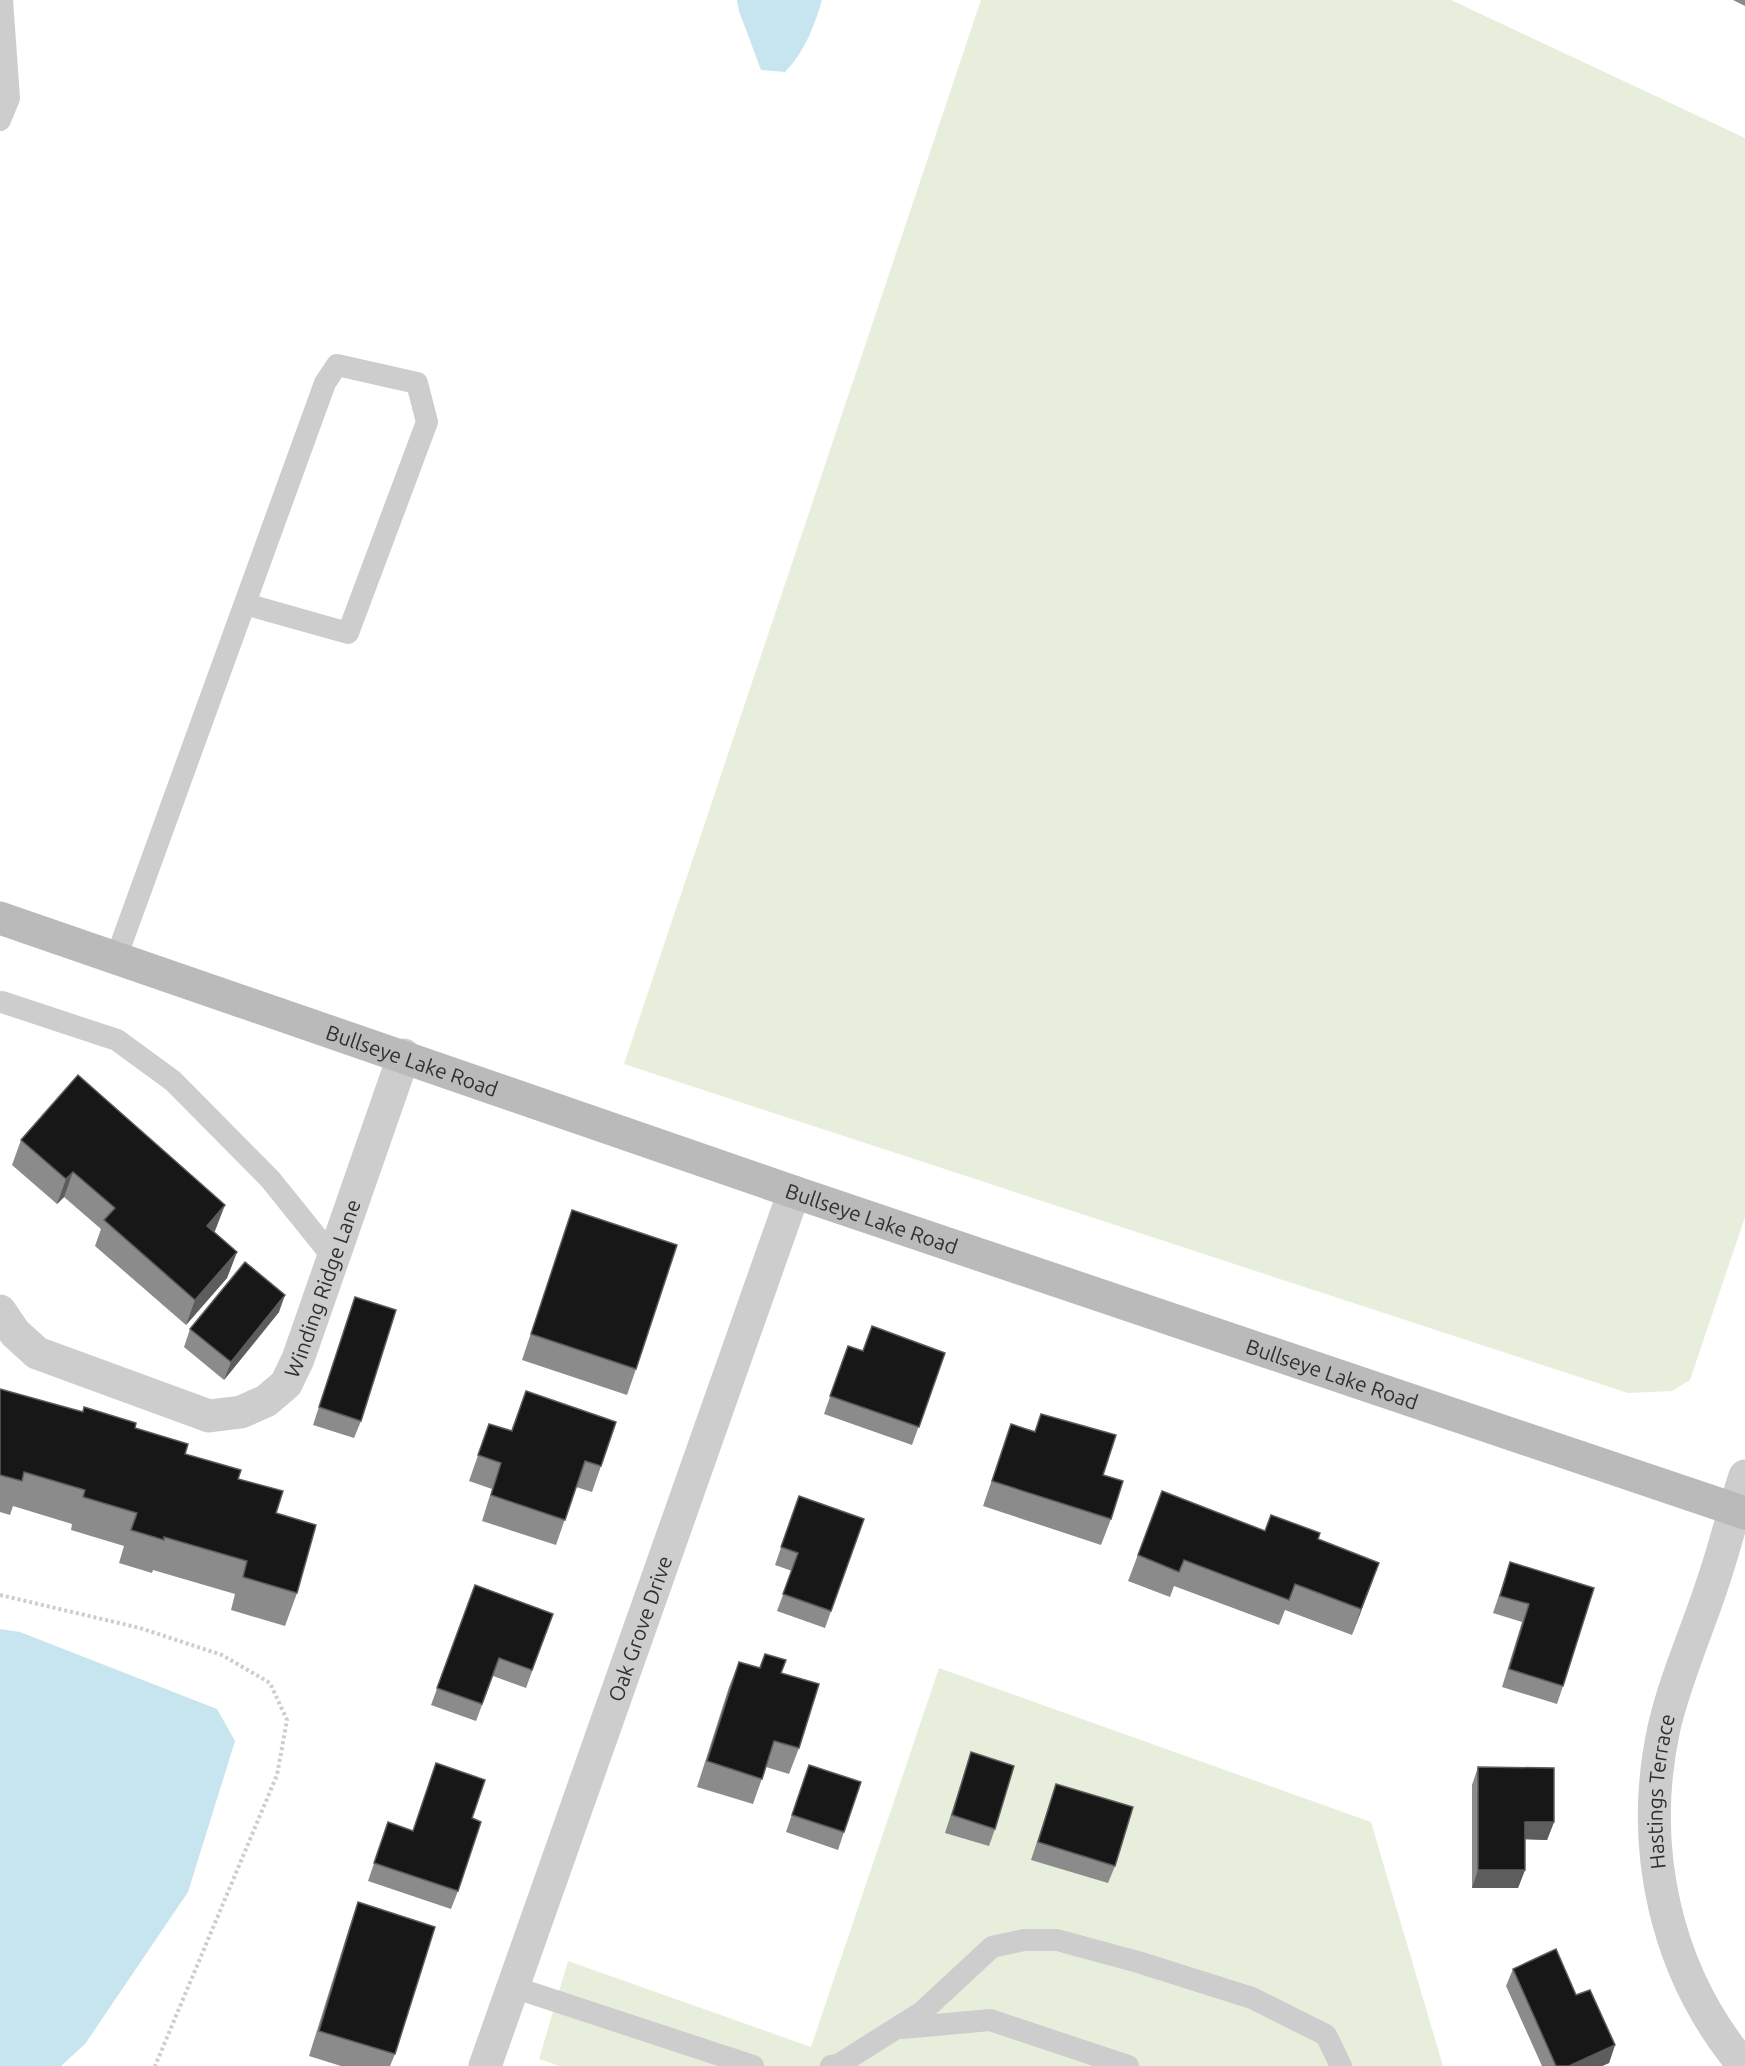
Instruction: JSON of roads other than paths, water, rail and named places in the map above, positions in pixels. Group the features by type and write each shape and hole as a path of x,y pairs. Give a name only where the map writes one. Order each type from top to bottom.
{"street":[{"name":"Bullseye Lake Road","path":"0,918 404,1055 794,1191 1740,1511"},
{"name":"Winding Ridge Lane","path":"0,1311 15,1334 37,1353 209,1416 241,1412 266,1401 286,1384 298,1359 332,1256 404,1055"},
{"name":"Oak Grove Drive","path":"485,2066 794,1191"},
{"name":"Hastings Terrace","path":"1744,2066 1713,2025 1677,1953 1665,1914 1659,1880 1653,1804 1665,1727 1677,1682 1740,1511 1745,1476"}],"lane":[{"path":"0,120 9,98 2,0"},
{"path":"116,958 245,604 326,383 337,365 417,383 427,422 348,633 245,604"},
{"path":"2,1002 117,1040 173,1081 270,1179 332,1256"},
{"path":"831,2066 838,2065 922,2012 992,1947 1024,1940 1057,1940 1138,1962 1252,1998 1326,2035 1341,2066"},
{"path":"513,1987 753,2066"},
{"path":"895,2029 943,2022 990,2020 1128,2066"}],"water":[{"path":"737,0 822,0 808,38 798,56 785,72 761,70"},
{"path":"0,1629 20,1632 217,1709 235,1741 188,1892 85,2044 61,2066 0,2066"}]}
